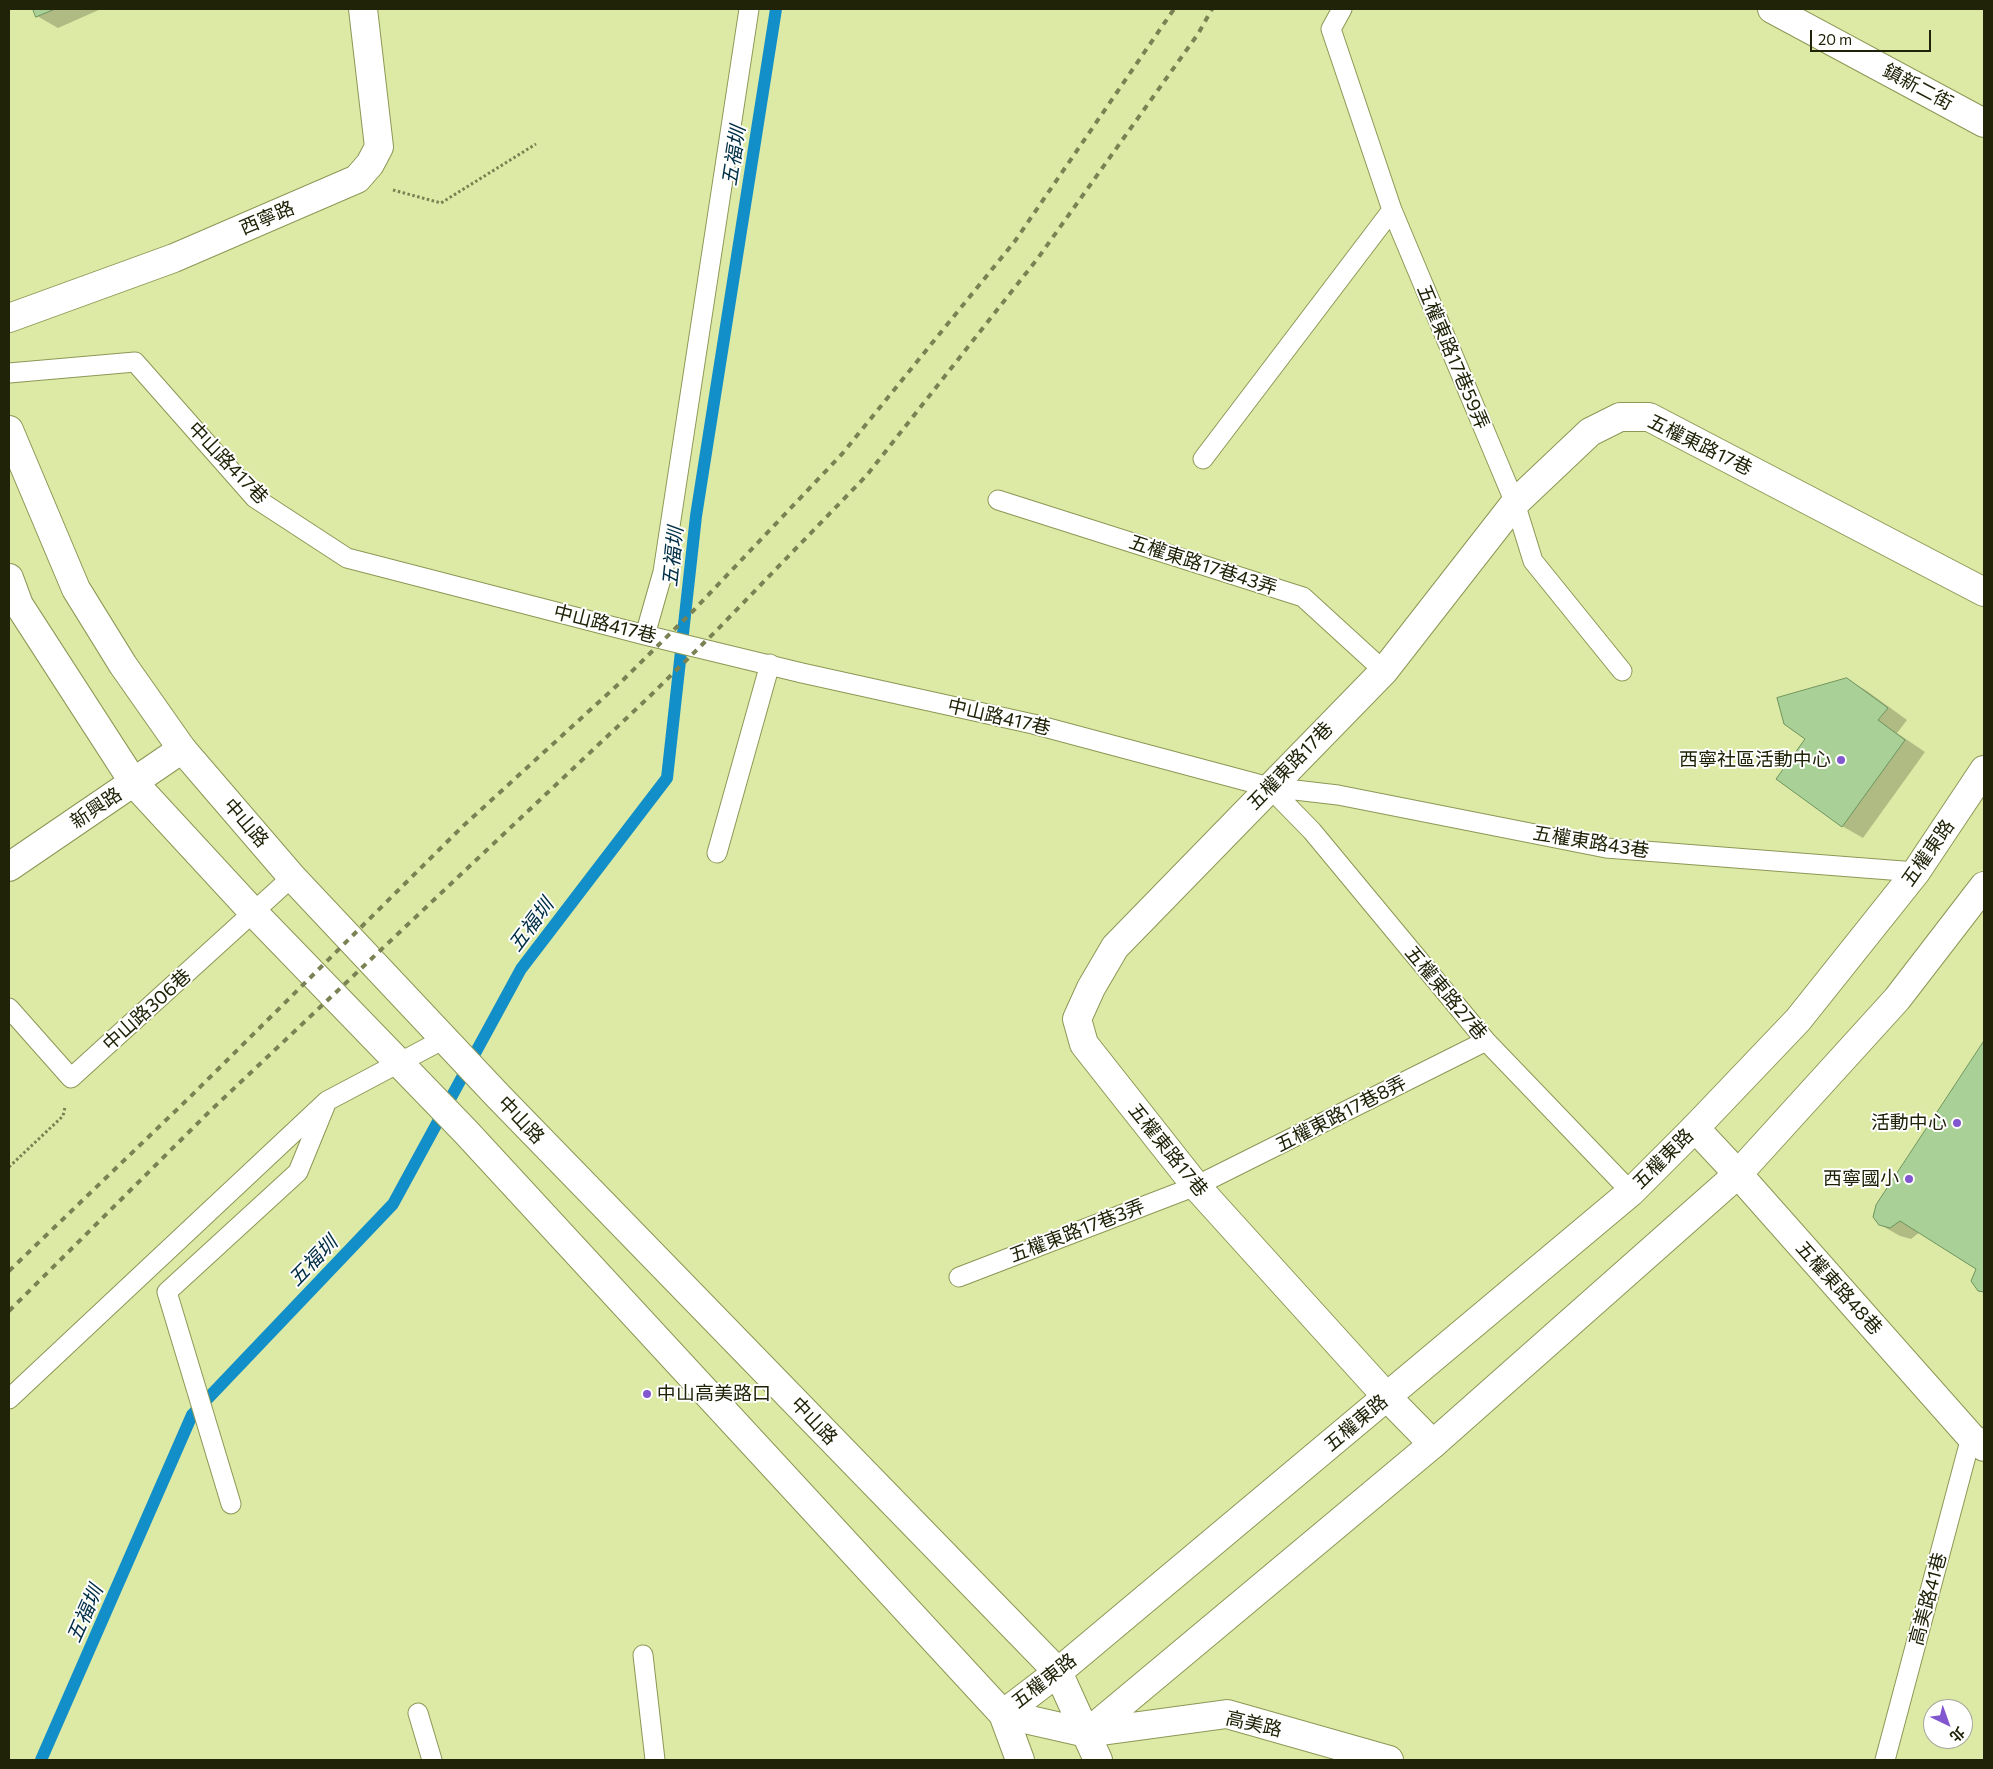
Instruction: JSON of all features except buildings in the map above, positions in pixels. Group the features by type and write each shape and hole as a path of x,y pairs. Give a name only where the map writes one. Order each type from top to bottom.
{"street":[{"name":"西寧路","path":"9,318 174,258 356,179 370,164 380,147 363,9"},
{"name":"鎮新二街","path":"1772,9 1984,123"},
{"name":"五權東路17巷","path":"1433,1444 1387,1397 1196,1186 1084,1044 1077,1019 1091,988 1115,948 1384,671 1515,503 1590,432 1620,418 1649,417 1984,592"},
{"name":"中山路","path":"9,430 76,589 123,665 182,748 292,878 444,1039 1058,1672 1098,1760"},
{"path":"9,578 14,605 134,783 254,913 473,1139 1003,1714 1020,1760"},
{"name":"新興路","path":"9,867 134,783 182,748"},
{"name":"五權東路","path":"1003,1714 1058,1672 1631,1192 1798,1020 1916,872 1984,770"},
{"path":"1087,1733 1433,1444 1738,1174 1897,999 1984,886"},
{"name":"五權東路48巷","path":"1695,1128 1978,1442"},
{"name":"五權東路","path":"1003,1714 1087,1733"},
{"name":"高美路","path":"1087,1733 1227,1714 1389,1760"}],"lane":[{"path":"645,635 663,572 749,9"},
{"name":"五權東路17巷59弄","path":"1342,9 1331,29 1392,210 1515,503 1533,561 1622,671"},
{"path":"1203,459 1392,210"},
{"name":"中山路417巷","path":"9,372 135,362 255,498 347,558 645,635 1033,724 1270,787"},
{"name":"五權東路17巷43弄","path":"998,500 1303,597 1384,671"},
{"path":"717,853 770,664"},
{"name":"五權東路43巷","path":"1270,787 1338,795 1606,848 1916,872"},
{"name":"五權東路27巷","path":"1270,787 1312,831 1486,1041 1631,1192"},
{"name":"中山路306巷","path":"71,1078 292,878"},
{"path":"9,1008 71,1078"},
{"path":"9,1400 327,1101 444,1039"},
{"name":"五權東路17巷8弄","path":"1196,1186 1486,1041"},
{"path":"231,1504 167,1292 298,1172 327,1101"},
{"name":"五權東路17巷3弄","path":"959,1276 1196,1186"},
{"name":"高美路41巷","path":"1885,1760 1978,1442"},
{"path":"643,1655 655,1760"},
{"path":"418,1713 432,1760"}],"path":[{"path":"356,179 441,203 536,144"},
{"path":"9,1167 63,1116 71,1078"}],"waterway":[{"name":"五福圳","path":"41,1760 192,1415 393,1204 521,969 667,778 696,516 776,9"}],"railway":[{"path":"9,1271 190,1097 462,827 623,680 693,611 842,454 1015,241 1174,9"},
{"path":"9,1311 209,1112 650,696 717,630 867,475 1038,258 1198,34 1212,9"}],"place":[{"name":"西寧社區活動中心","path":"1841,760"},
{"name":"活動中心","path":"1957,1123"},
{"name":"西寧國小","path":"1909,1179"},
{"name":"中山高美路口","path":"647,1394"}]}
